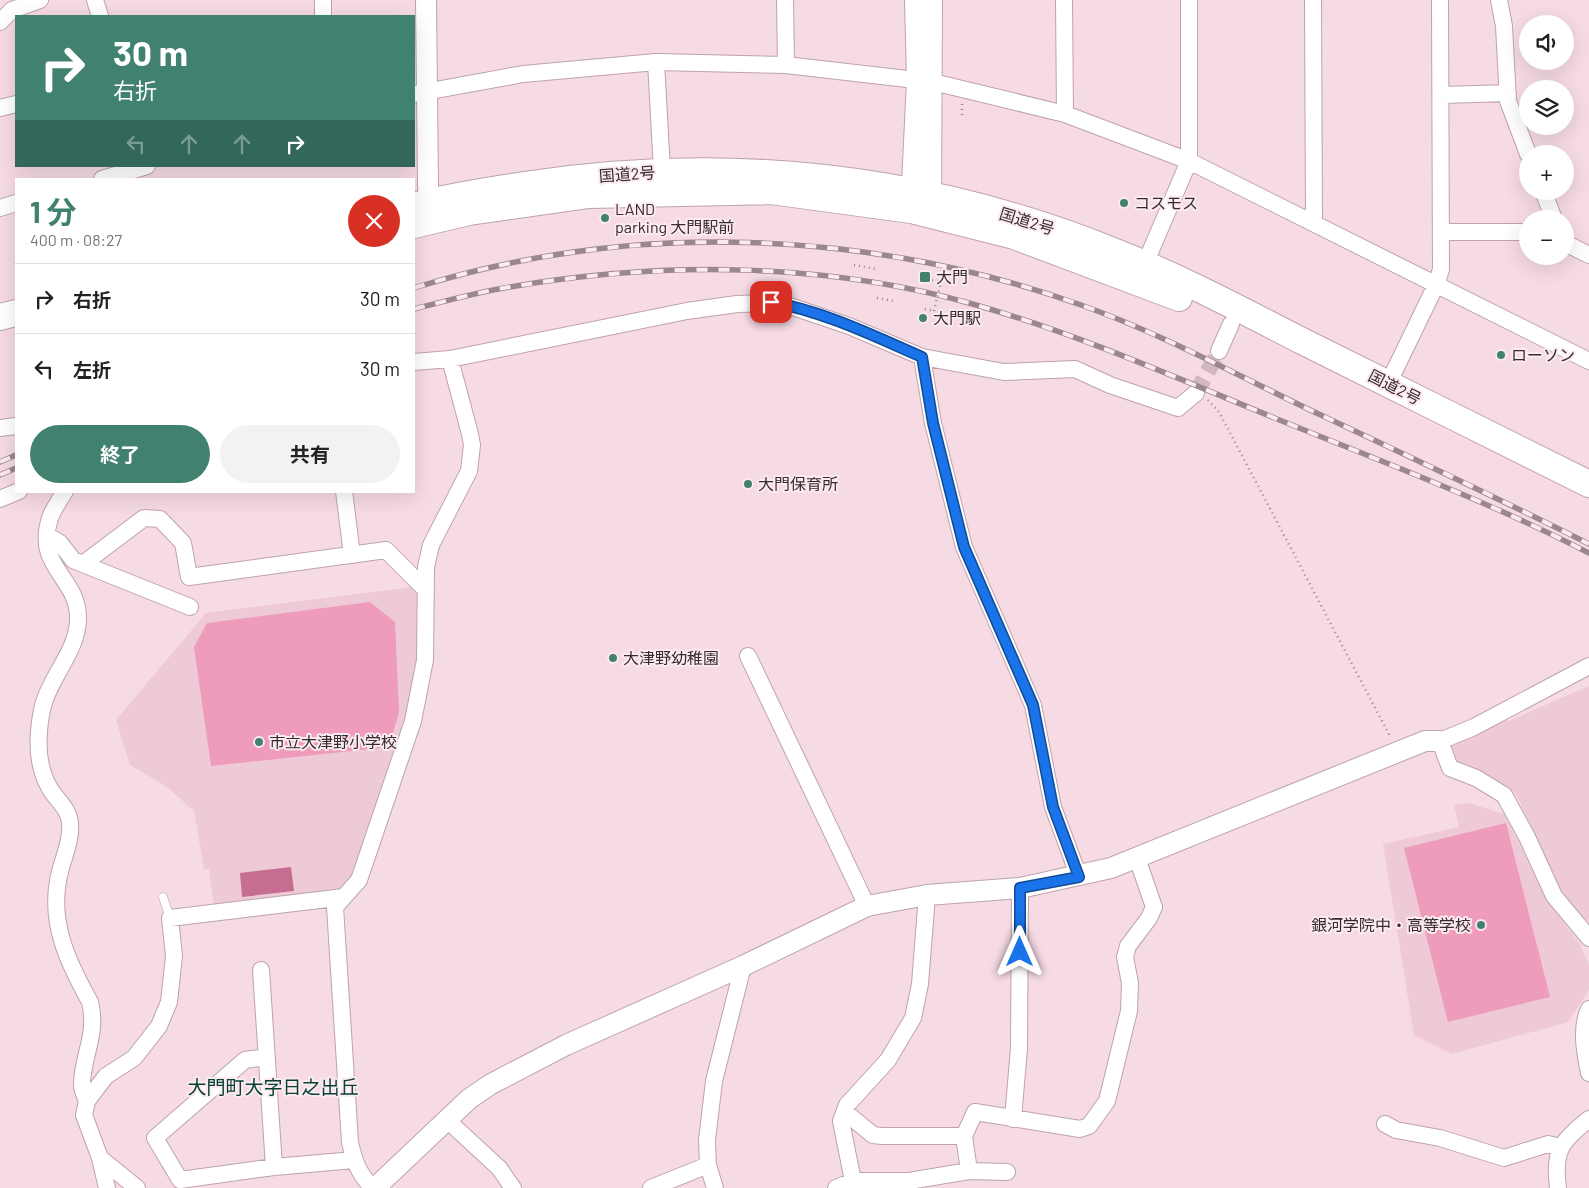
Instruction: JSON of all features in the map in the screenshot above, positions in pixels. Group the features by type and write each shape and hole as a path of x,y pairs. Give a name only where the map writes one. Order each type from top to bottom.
{"highway":[{"name":"国道2号","path":"422,213 584,176 662,171 772,172 922,202 1022,218 1145,264 1184,281 1589,484"},
{"name":"国道2号","path":"422,213 469,212 589,195 663,192 771,191 922,202 1169,293 1276,344 1589,503"},
{"path":"0,317 15,313"},
{"path":"0,334 15,330"}],"street":[{"path":"0,22 12,10 40,0"},
{"path":"95,0 100,15"},
{"path":"323,0 323,15"},
{"path":"422,213 420,92 426,0"},
{"path":"785,0 786,65"},
{"path":"915,0 925,81"},
{"path":"922,202 925,81 932,0"},
{"path":"1064,0 1065,114"},
{"path":"1145,264 1189,161 1189,0"},
{"path":"1313,0 1314,222"},
{"path":"1388,384 1437,283 1441,269 1442,95 1440,0"},
{"path":"1499,0 1504,26 1508,101 1525,145"},
{"path":"420,92 523,74 656,62 786,65 925,81 1065,114 1189,161 1437,283 1589,362"},
{"path":"656,62 662,171"},
{"path":"1442,95 1508,93"},
{"path":"0,108 15,104"},
{"path":"107,178 144,170"},
{"path":"0,208 15,203"},
{"path":"1442,232 1519,232"},
{"path":"1574,248 1589,255"},
{"path":"415,362 450,360 687,311 737,304 771,302 787,305 849,326 922,357 1004,372 1075,369 1110,385 1178,408 1196,393"},
{"path":"1219,351 1231,324"},
{"path":"922,357 933,423 964,547 1033,705 1053,807 1079,877"},
{"path":"450,360 470,434 472,455 469,471 431,545 426,567 425,660 413,721 359,880 335,907 350,1142 354,1160 363,1179 374,1188 446,1119 469,1099 491,1084 550,1054 743,966 867,906 927,895 1020,888 1079,877 1137,858 1399,752 1425,742 1440,741 1474,727 1589,666"},
{"path":"0,428 15,426"},
{"path":"0,499 15,493"},
{"path":"63,493 50,518 47,551 78,604 78,622 75,636 42,708 38,750 42,774 49,788 68,812 70,824 69,842 58,880 55,906 61,942 90,1002 92,1012 93,1027 82,1086 86,1100 84,1115 100,1158 108,1188"},
{"path":"344,493 352,555"},
{"path":"83,564 144,518 160,519 183,543 189,577 386,550 426,590"},
{"path":"48,536 60,543 73,560 190,607"},
{"path":"748,656 867,906"},
{"path":"1440,741 1450,768 1476,778 1504,795 1527,837 1554,896 1589,938"},
{"path":"969,1171 964,1136 975,1112 1080,1129 1089,1126 1107,1101 1129,1011 1130,983 1125,957 1128,946 1150,918 1154,907 1137,858"},
{"path":"1013,1119 1020,1048 1020,888"},
{"path":"852,1181 841,1121 847,1105 888,1060 913,1018 920,984 927,895"},
{"path":"86,1100 106,1076 134,1058 159,1026 169,1002 174,956 170,918 344,897"},
{"path":"715,1188 708,1165 707,1140 714,1081 743,966"},
{"path":"261,970 274,1167"},
{"path":"1589,1009 1585,1018 1585,1043 1589,1074"},
{"path":"266,1057 245,1060 154,1138 180,1180 274,1167 354,1160"},
{"path":"845,1112 873,1135 964,1136"},
{"path":"446,1119 499,1168 513,1188"},
{"path":"1558,1188 1560,1147 1566,1138 1589,1119"},
{"path":"1385,1124 1396,1130 1440,1138 1504,1158 1548,1144 1560,1147"},
{"path":"100,1158 137,1188"},
{"path":"651,1188 708,1165"},
{"path":"836,1188 852,1181 954,1181 969,1171 1006,1172"}],"lane":[{"path":"164,897 170,918"}],"path":[{"path":"854,265 876,269"},
{"path":"925,309 934,311 941,282 932,280"},
{"path":"877,298 894,301"},
{"path":"1196,393 1206,398 1219,412 1399,752"}],"shaded area":[{"name":"市立大津野小学校","path":"414,587 419,594 419,649 414,690 348,885 343,891 214,909 209,869 204,869 194,811 167,787 130,765 116,720 206,613"},
{"path":"370,602 395,622 399,712 389,747 211,766 194,647 207,623"},
{"path":"1589,686 1589,923 1561,893 1516,794 1492,779 1457,763 1451,745 1496,722 1511,720"},
{"name":"銀河学院中・高等学校","path":"1469,803 1504,814 1552,907 1579,943 1589,965 1589,990 1568,1022 1452,1054 1414,1035 1383,844 1459,827 1454,805"},
{"path":"1506,823 1550,997 1448,1022 1404,848"},
{"path":"291,867 294,891 242,897 240,873"}],"tunnel":[{"path":"1196,393 1219,351"}],"railway":[{"path":"415,288 496,266 580,251 664,243 749,242 833,248 917,261 1000,280 1081,305 1139,328 1589,544"},
{"path":"415,309 510,287 626,273 685,270 744,270 803,274 861,280 919,291 976,305 1092,344 1476,500 1589,553"},
{"path":"0,462 15,455"},
{"path":"0,475 15,468"}],"place":[{"name":"コスモス","path":"1124,203"},
{"name":"LAND parking 大門駅前","path":"605,218"},
{"name":"大門","path":"925,277"},
{"name":"大門駅","path":"923,318"},
{"name":"ローソン","path":"1501,355"},
{"name":"大門保育所","path":"748,484"},
{"name":"大津野幼稚園","path":"613,658"},
{"name":"市立大津野小学校","path":"259,742"},
{"name":"銀河学院中・高等学校","path":"1481,925"}],"district":[{"name":"大門町大字日之出丘","path":"273,1087"}],"route":[{"path":"771,302 787,305 849,326 922,357 933,423 964,547 1033,705 1053,807 1079,877 1020,888 1020,952"}]}
